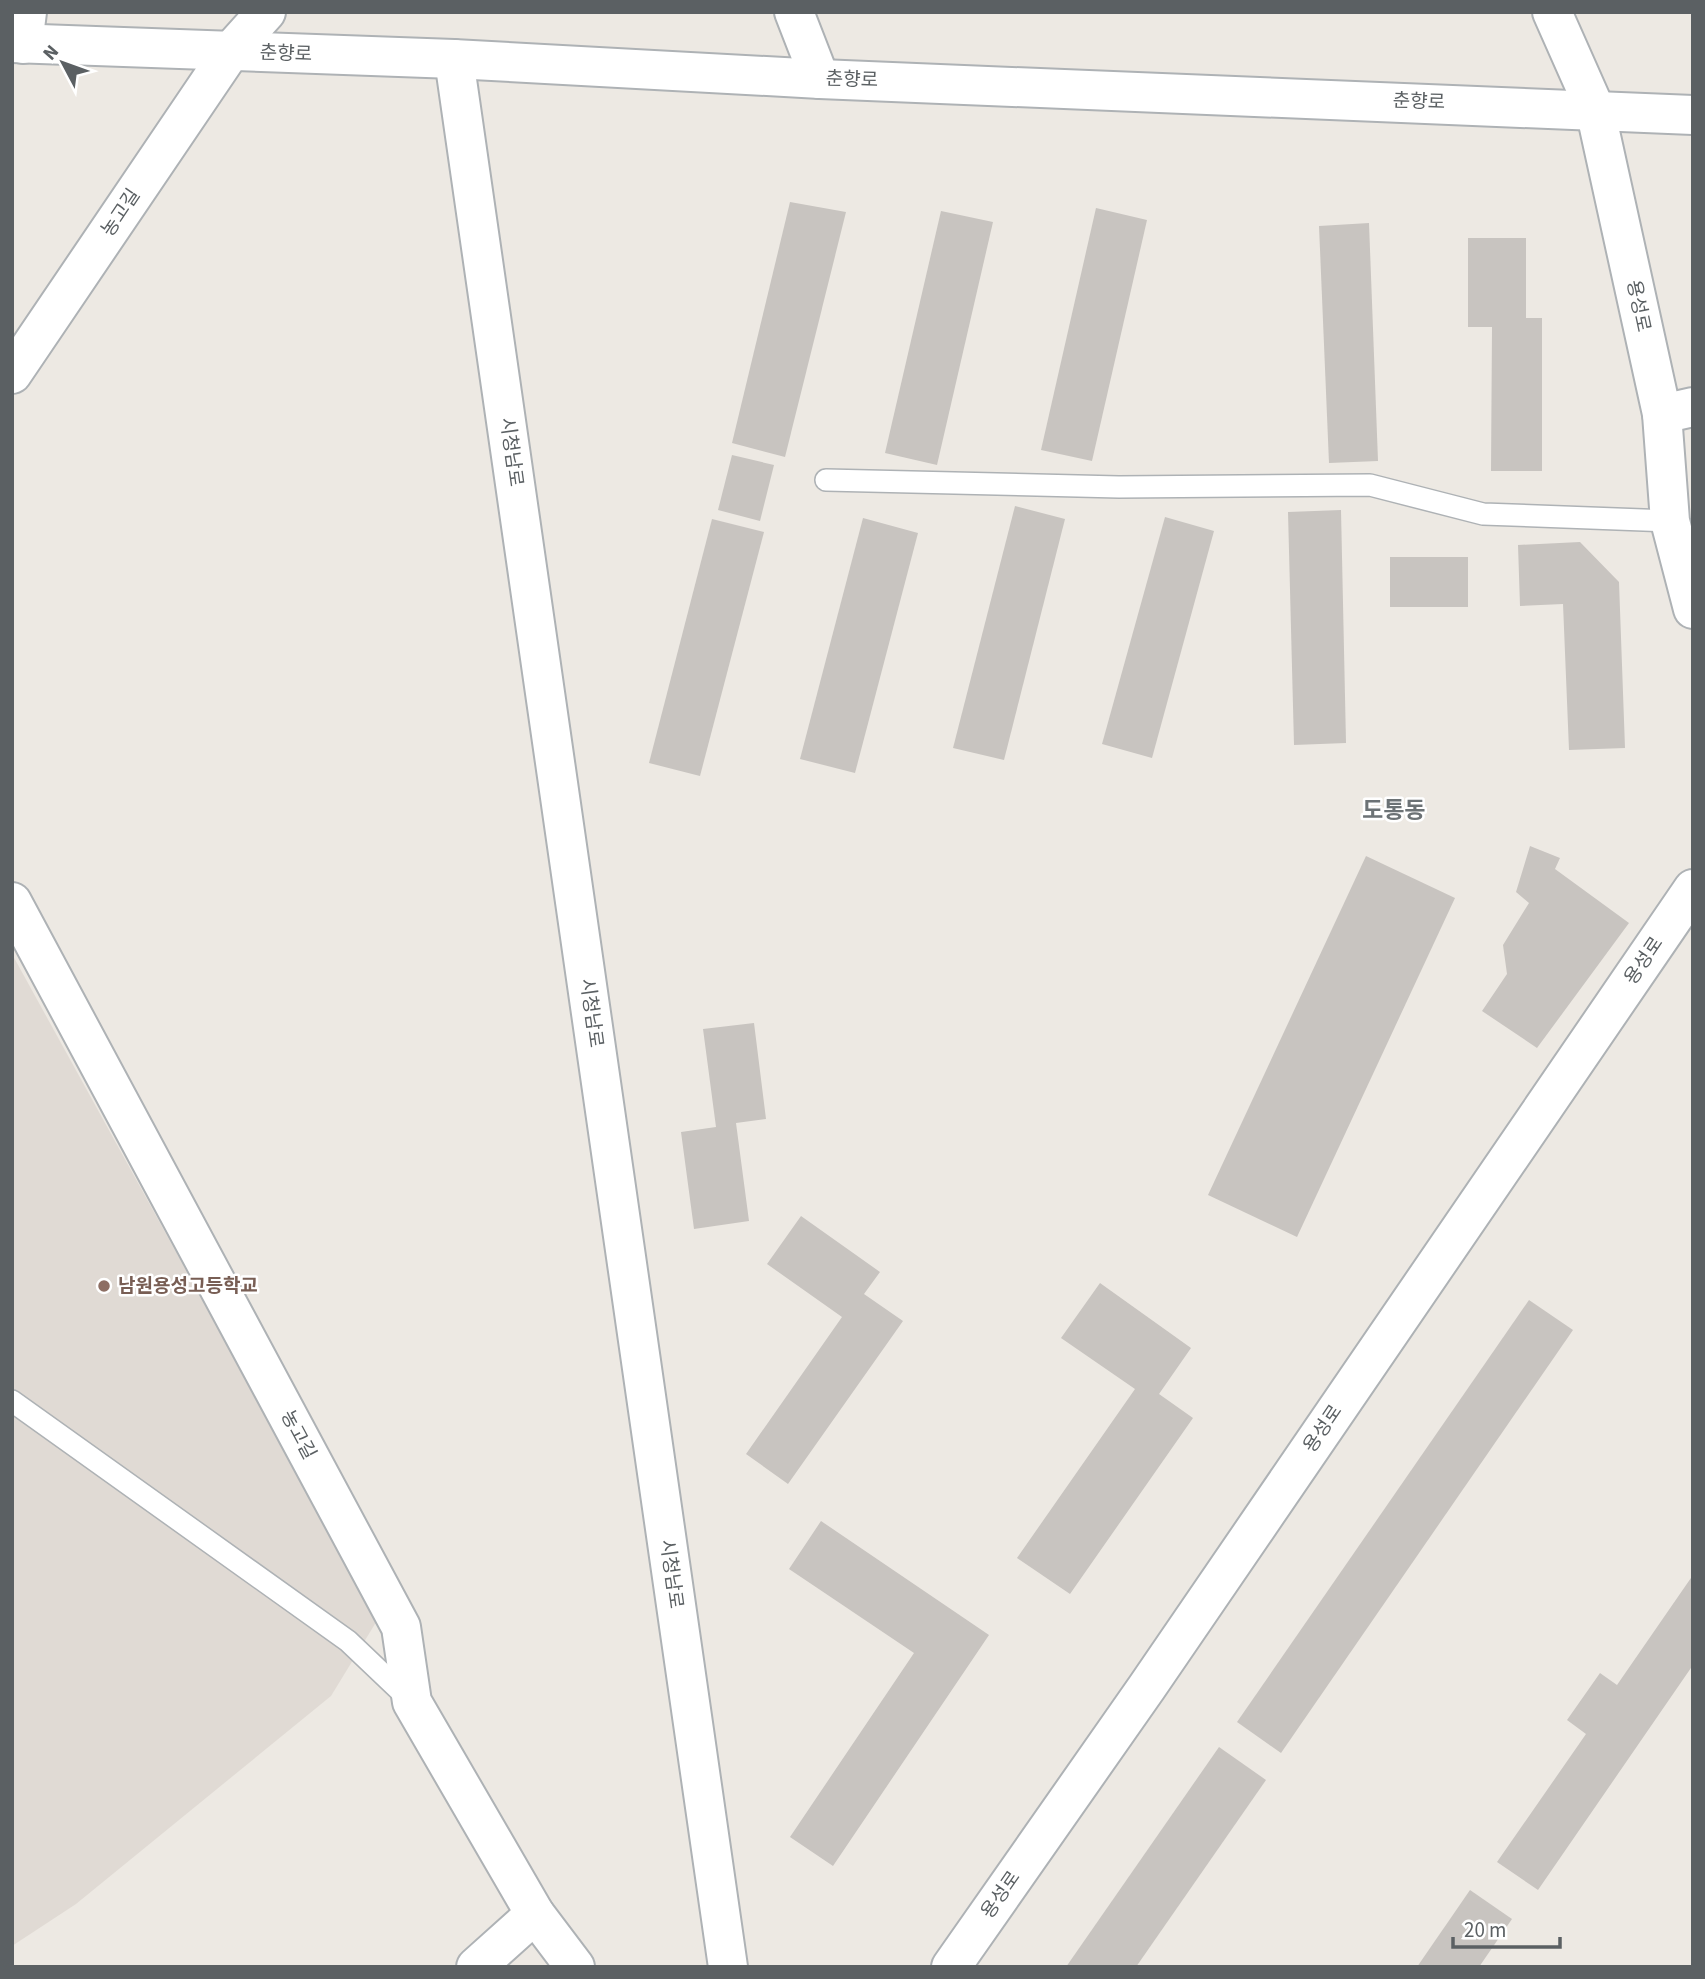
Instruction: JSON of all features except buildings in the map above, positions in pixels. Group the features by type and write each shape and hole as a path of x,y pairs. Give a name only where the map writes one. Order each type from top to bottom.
{"street":[{"name":"농고길","path":"12,374 230,52 266,12"},
{"path":"794,12 820,79"},
{"name":"용성로","path":"1552,12 1595,109 1677,411 1670,521 1693,608"},
{"name":"춘향로","path":"21,33 230,52 454,59 820,79 1693,115"},
{"name":"시청남로","path":"454,59 728,1967"},
{"name":"용성로","path":"951,1967 1147,1687 1693,889"},
{"name":"농고길","path":"12,902 401,1627 412,1702 535,1914 575,1967"},
{"path":"476,1967 535,1914"}],"lane":[{"path":"826,480 1119,487 1370,485 1483,514 1670,521"},
{"path":"12,1401 348,1641 412,1702"}],"shaded area":[{"name":"남원용성고등학교","path":"12,954 378,1619 331,1696 76,1904 12,1946"}],"place":[{"name":"남원용성고등학교","path":"104,1286"}],"district":[{"name":"도통동","path":"1394,810"}]}
